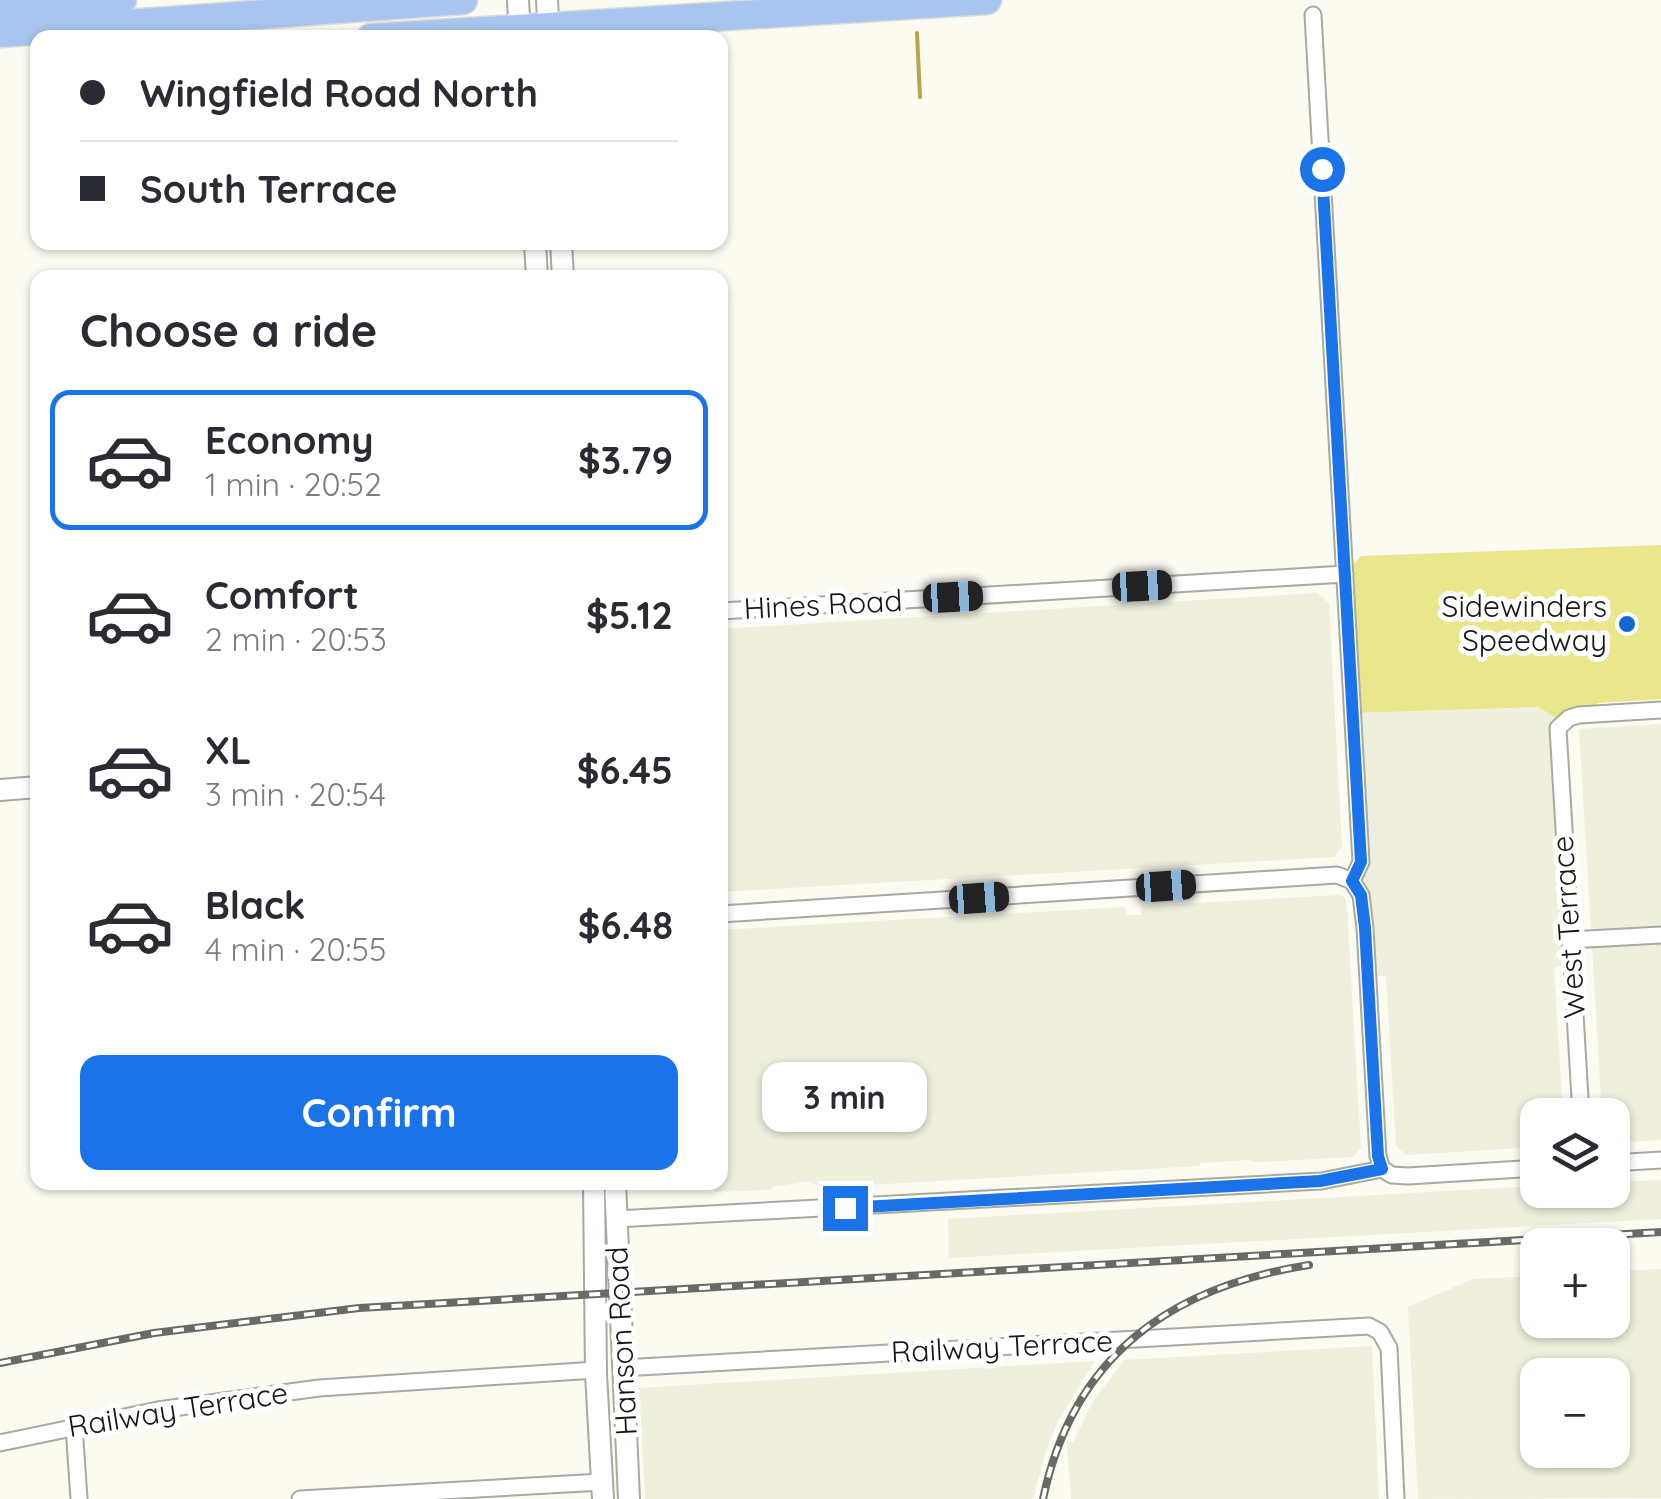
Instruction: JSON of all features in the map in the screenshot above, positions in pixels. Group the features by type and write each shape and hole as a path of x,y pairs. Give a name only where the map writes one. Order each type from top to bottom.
{"highway":[{"path":"0,8 122,0"},
{"path":"44,30 463,0"},
{"path":"519,22 987,0"},
{"path":"627,30 665,17"},
{"path":"0,33 30,31"}],"main road":[{"path":"0,790 30,788"},
{"name":"Hanson Road","path":"601,1190 596,1370 602,1491"},
{"path":"602,1190 607,1212 616,1220"},
{"name":"Hanson Road","path":"616,1220 629,1499"}],"street":[{"path":"1312,16 1361,862 1352,881"},
{"name":"Hines Road","path":"728,611 1345,574"},
{"name":"West Terrace","path":"1580,1098 1558,728 1579,714 1661,710"},
{"path":"728,913 1337,875 1352,881 1361,895 1382,1169"},
{"path":"1570,940 1661,934"},
{"path":"1630,1163 1661,1160"},
{"path":"616,1220 1320,1181 1382,1169 1392,1175 1408,1176 1520,1169"},
{"name":"Railway Terrace","path":"622,1368 1370,1326 1380,1332 1389,1348 1396,1499"},
{"name":"Railway Terrace","path":"0,1443 158,1410 320,1388 596,1370"},
{"path":"74,1426 79,1499"},
{"path":"300,1499 602,1491"}],"shaded area":[{"path":"1661,545 1661,699 1597,703 1597,714 1563,722 1538,707 1353,713 1345,574 1361,556"},
{"path":"1317,593 1329,603 1342,847 1334,857 728,892 728,629"},
{"path":"1538,707 1563,722 1572,965 1554,967 1562,1098 1520,1098 1520,1148 1406,1155 1396,1146 1386,976 1368,976 1352,881 1361,862 1353,713"},
{"path":"1661,724 1661,1140 1630,1142 1630,1098 1601,1098 1579,729"},
{"path":"1340,895 1346,899 1361,1148 1353,1157 841,1186 841,1182 810,1181 772,1190 714,1192 728,1190 728,930 1125,907 1127,915 1141,915 1141,906"},
{"path":"1661,1180 1661,1219 949,1258 948,1219 1520,1187 1520,1208 1630,1208 1630,1181"},
{"path":"1661,1269 1661,1498 1418,1499 1408,1307 1473,1279 1520,1277 1520,1338 1630,1338 1630,1270"},
{"path":"1372,1346 1379,1499 1071,1499 1067,1442 1073,1442 1092,1403 1124,1360"},
{"path":"1095,1361 1058,1421 1033,1499 645,1499 639,1388"}],"waterway":[{"path":"917,33 920,97"}],"railway":[{"path":"0,1363 154,1333 359,1308 1661,1232"},
{"path":"1043,1499 1057,1449 1078,1405 1104,1368 1135,1337 1172,1311 1213,1291 1309,1265"}],"place":[{"name":"Sidewinders Speedway","path":"1627,624"}],"route":[{"path":"845,1208 1320,1181 1382,1169 1378,1156 1365,928 1361,895 1352,881 1361,862 1322,169"}]}
